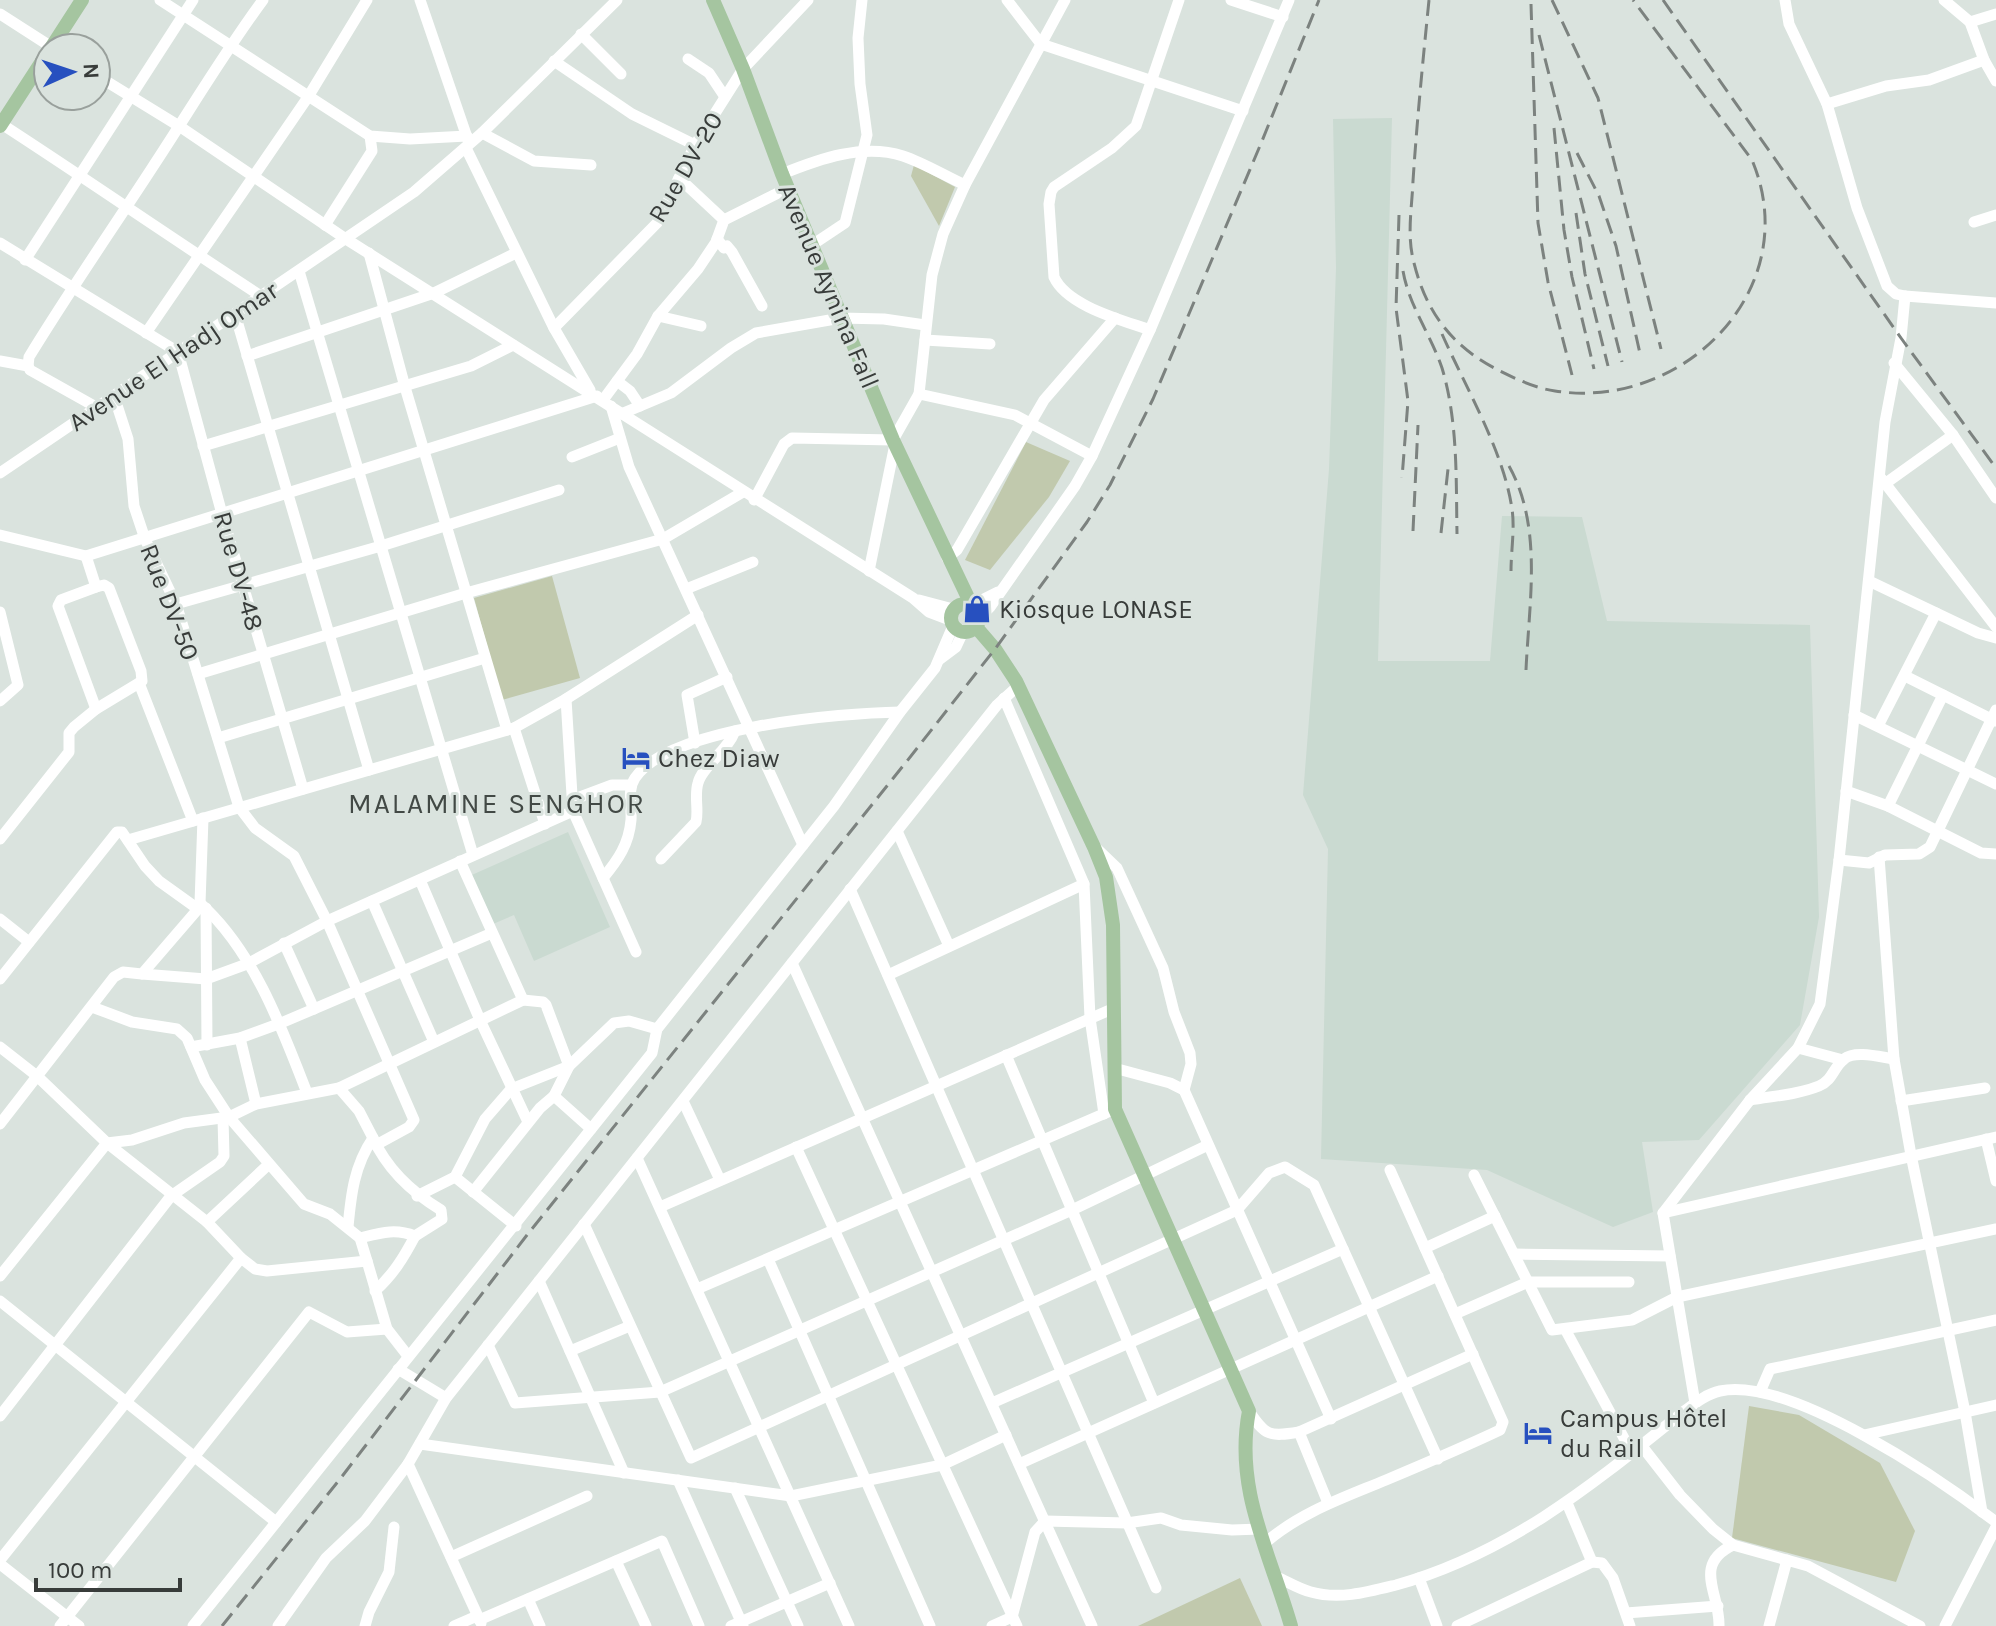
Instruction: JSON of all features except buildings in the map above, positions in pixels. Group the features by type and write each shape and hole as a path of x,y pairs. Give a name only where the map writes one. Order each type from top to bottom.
{"main road":[{"path":"62,32 82,0"},
{"name":"Avenue Aynina Fall","path":"713,0 841,318 950,563 964,617 995,649 1018,686 1106,877 1113,925 1114,1068 1110,1112"},
{"path":"0,125 32,77"},
{"path":"1110,1112 1144,1174 1249,1411 1244,1443 1245,1472 1291,1626"}],"street":[{"path":"160,0 370,136 467,143"},
{"path":"25,260 193,0"},
{"path":"96,407 30,370 29,357 71,287 126,208 230,45 263,0"},
{"path":"146,333 308,97 365,4 351,0"},
{"path":"420,0 467,143 516,253 554,328 605,402 629,467 803,845"},
{"path":"591,165 534,161 482,133 617,0"},
{"name":"Rue DV-20","path":"554,328 657,223 695,145 743,69 808,0"},
{"path":"812,245 845,223 864,151 867,135 858,38 862,0"},
{"path":"1006,0 1041,44 1243,111"},
{"path":"869,571 894,442 919,394 932,275 943,234 965,185 1065,0"},
{"path":"1150,330 1074,299 1058,287 1054,277 1049,204 1054,187 1112,148 1136,126 1179,0"},
{"path":"1231,0 1283,17"},
{"path":"193,1626 652,1053 657,1029 834,806 940,659 964,617 982,600 999,592 1067,498 1092,456 1150,330 1289,0"},
{"path":"1785,0 1789,24 1827,104 1857,208 1887,286 1896,294 1905,296 1996,303"},
{"path":"1944,0 1970,22 1984,60 1996,81"},
{"path":"0,14 32,36"},
{"path":"1970,22 1996,14"},
{"path":"581,34 621,74"},
{"path":"688,59 709,73 725,97"},
{"path":"1827,104 1886,86 1929,80 1984,60"},
{"path":"554,61 632,114 695,145"},
{"path":"112,85 754,500 913,598 964,617"},
{"path":"0,125 82,175 126,208 261,296"},
{"name":"Avenue El Hadj Omar","path":"0,473 414,192 482,133"},
{"path":"325,225 372,151 370,136"},
{"path":"605,402 658,316 698,269 717,239 724,220 785,181 823,159 864,151 903,156 965,185"},
{"path":"679,178 724,220"},
{"path":"1974,222 1996,215"},
{"path":"717,239 732,252 762,306"},
{"path":"0,243 178,352"},
{"path":"369,253 485,658 545,824"},
{"path":"247,356 434,293 516,253"},
{"path":"299,271 473,855"},
{"path":"1695,1403 1663,1213 1750,1100 1798,1048 1820,1004 1839,860 1873,529 1883,481 1885,422 1901,338 1905,296"},
{"path":"235,314 369,770"},
{"path":"658,316 701,326"},
{"path":"0,535 86,556 424,450 605,402 640,406 671,393 756,333 841,318 884,319 925,325"},
{"path":"950,563 1044,400 1115,318"},
{"path":"925,340 990,344"},
{"path":"203,446 471,366 513,345"},
{"name":"Rue DV-48","path":"178,352 303,789"},
{"path":"0,361 28,366"},
{"path":"1894,363 1953,435 1996,498"},
{"path":"617,381 630,391 640,406"},
{"path":"919,394 1015,415 1092,456"},
{"name":"Rue DV-50","path":"114,396 128,439 131,493 145,539 176,604 239,807"},
{"path":"1883,481 1953,435"},
{"path":"572,457 620,438"},
{"path":"754,500 784,444 792,438 894,442"},
{"path":"1883,481 1996,627"},
{"path":"176,604 381,546 559,490"},
{"path":"198,674 466,593 663,539 743,492"},
{"path":"86,556 96,587"},
{"path":"686,589 753,562"},
{"path":"1869,581 1978,633 1996,638"},
{"path":"0,839 69,752 69,733 96,709 142,681 112,594 104,585 61,600 58,606 96,709"},
{"path":"0,612 18,685 0,699"},
{"path":"1878,726 1936,613"},
{"path":"128,840 510,729 566,699 698,615"},
{"path":"218,738 485,658"},
{"path":"1839,860 1869,863 1879,857 1925,851 1994,717 1905,676"},
{"path":"695,743 687,695 727,677"},
{"path":"139,683 198,819 207,1045"},
{"path":"278,1626 326,1558 365,1521 408,1464 446,1398 850,889 1004,698 1018,686"},
{"path":"1888,806 1943,695"},
{"path":"697,1289 1110,1112 1090,1018 1084,884 1004,698"},
{"path":"566,699 573,806 636,952"},
{"path":"603,878 620,858 629,837 631,785 649,762 665,752 750,726 900,712"},
{"path":"1854,715 1996,784"},
{"path":"661,859 696,822 698,783 703,772 729,745 735,731"},
{"path":"0,1124 114,977 123,972 206,979 247,964 327,921 545,824 612,785 631,785"},
{"path":"1846,791 1888,806 1981,853 1996,854"},
{"path":"239,807 255,828 294,856 327,921 414,1120 409,1127 375,1142 362,1154 355,1171 348,1227"},
{"path":"897,831 949,946"},
{"path":"0,979 114,834 122,832 159,881 201,906 227,932 281,1023 307,1093"},
{"path":"1094,847 1117,868 1163,968 1174,1012 1190,1053 1191,1064 1184,1090 1331,1419"},
{"path":"1879,857 1894,1059 1982,1512"},
{"path":"460,861 523,1000"},
{"path":"420,880 528,1122"},
{"path":"888,975 1084,884"},
{"path":"850,889 1156,1588"},
{"path":"372,901 434,1042"},
{"path":"142,974 201,906"},
{"path":"0,919 29,942"},
{"path":"191,1047 240,1038 281,1023 492,933"},
{"path":"284,943 314,1009"},
{"path":"792,963 1092,1626"},
{"path":"0,1276 107,1143 132,1140 184,1123 226,1118 256,1104 339,1088 523,1000 546,1005 569,1066"},
{"path":"92,1007 132,1022 177,1029 187,1038 226,1118 304,1204 330,1214 360,1238 387,1329 408,1356"},
{"path":"660,1207 1112,1009"},
{"path":"473,1192 528,1122 554,1096 569,1066 614,1023 629,1021 657,1029"},
{"path":"240,1038 256,1104"},
{"path":"0,1047 37,1076 107,1143 207,1222 241,1258 261,1272 367,1261"},
{"path":"1798,1048 1843,1060 1861,1055 1894,1059"},
{"path":"1006,1055 1154,1403"},
{"path":"1750,1100 1820,1086 1831,1079 1843,1060"},
{"path":"417,1196 455,1177 485,1119 511,1089 569,1066"},
{"path":"1114,1068 1170,1083 1184,1090"},
{"path":"339,1088 359,1111 384,1159 417,1196 443,1214 442,1219 415,1236 404,1258 375,1291"},
{"path":"1901,1101 1985,1088"},
{"path":"554,1096 591,1129"},
{"path":"683,1101 720,1180"},
{"path":"0,1416 171,1196 220,1162 224,1156 226,1118"},
{"path":"1663,1213 1991,1138 1996,1181"},
{"path":"488,1345 515,1403 660,1392 1072,1210 1208,1145"},
{"path":"796,1147 1014,1622"},
{"path":"637,1158 849,1626"},
{"path":"207,1222 269,1164"},
{"path":"584,1224 691,1458 1237,1210 1269,1173 1285,1167 1314,1185 1438,1459"},
{"path":"1014,1622 1035,1532 1045,1521 1127,1523 1161,1518 1262,1536 1328,1503 1438,1459 1500,1430 1503,1422 1390,1170"},
{"path":"1474,1175 1552,1330 1632,1320 1677,1297 1996,1229"},
{"path":"455,1177 516,1226"},
{"path":"1425,1248 1495,1216"},
{"path":"360,1238 402,1230 415,1236"},
{"path":"992,1403 1343,1249"},
{"path":"1514,1254 1670,1256"},
{"path":"79,1626 64,1622 0,1562 241,1258"},
{"path":"768,1259 930,1626"},
{"path":"1019,1464 1438,1276"},
{"path":"539,1281 624,1473"},
{"path":"1455,1314 1528,1282 1629,1282"},
{"path":"0,1301 276,1522"},
{"path":"64,1622 309,1312 347,1332 387,1329"},
{"path":"1760,1392 1770,1369 1996,1320"},
{"path":"570,1351 630,1326"},
{"path":"1565,1329 1636,1449 1713,1529 1733,1545 1820,1572 1920,1626"},
{"path":"1249,1411 1261,1430 1276,1436 1299,1432 1473,1354"},
{"path":"398,1369 446,1398"},
{"path":"1277,1577 1311,1592 1330,1595 1369,1592 1419,1578 1492,1549 1567,1503 1695,1403 1720,1391 1760,1392 1789,1399 1864,1435 1996,1524 1945,1626"},
{"path":"1864,1435 1996,1405"},
{"path":"1299,1432 1328,1503"},
{"path":"420,1444 791,1496 942,1465 1006,1435"},
{"path":"408,1464 480,1621"},
{"path":"678,1480 738,1625 830,1583"},
{"path":"735,1488 798,1626"},
{"path":"451,1557 587,1496"},
{"path":"1567,1503 1592,1562"},
{"path":"365,1626 389,1572 394,1527"},
{"path":"454,1626 480,1621 662,1541 699,1626"},
{"path":"1719,1626 1710,1570 1721,1551 1733,1545"},
{"path":"1769,1626 1787,1560"},
{"path":"616,1561 646,1626"},
{"path":"1457,1626 1592,1562 1602,1563 1613,1578 1630,1626"},
{"path":"1419,1578 1437,1626"},
{"path":"528,1599 540,1626"},
{"path":"1626,1613 1718,1606"},
{"path":"992,1626 1014,1622"}],"shaded area":[{"path":"1392,118 1378,661 1490,661 1502,516 1582,517 1607,621 1810,625 1819,917 1800,1025 1699,1140 1642,1142 1653,1212 1613,1227 1487,1170 1321,1159 1328,849 1303,795 1329,469 1336,268 1333,119"},
{"path":"568,832 610,927 534,961 514,915 486,927 465,878"}],"green space":[{"path":"914,165 955,187 939,226 911,176"},
{"path":"1026,442 1070,461 1049,497 990,570 965,560"},
{"path":"552,576 580,678 502,700 474,598"},
{"path":"1749,1406 1799,1415 1880,1463 1915,1531 1896,1582 1732,1538"},
{"path":"1240,1578 1262,1626 1138,1626"}],"railway":[{"path":"222,1626 340,1479 527,1235 995,649 1087,522 1110,485 1153,399 1319,0"},
{"path":"1429,0 1410,230 1413,259 1425,295 1442,325 1454,338 1498,370 1548,390 1603,392 1648,381 1688,360 1722,331 1747,295 1762,253 1764,207 1752,160 1633,0"},
{"path":"1552,0 1598,98 1661,349"},
{"path":"1663,0 1996,468"},
{"path":"1531,4 1538,223 1548,282 1572,375"},
{"path":"1539,35 1622,362"},
{"path":"1554,128 1564,230 1594,369"},
{"path":"1577,153 1599,196 1616,246 1641,358"},
{"path":"1576,213 1585,274 1608,366"},
{"path":"1399,215 1396,308 1408,401 1402,478"},
{"path":"1403,271 1447,388 1455,450 1457,534"},
{"path":"1442,334 1483,420 1508,487 1513,516 1511,571"},
{"path":"1413,531 1418,425"},
{"path":"1509,466 1520,489 1530,539 1531,592 1526,670"},
{"path":"1441,533 1448,469"}],"place":[{"name":"Kiosque LONASE","path":"977,609"},
{"name":"Chez Diaw","path":"636,758"},
{"name":"Campus Hôtel du Rail","path":"1538,1433"}],"district":[{"name":"MALAMINE SENGHOR","path":"497,803"}]}
